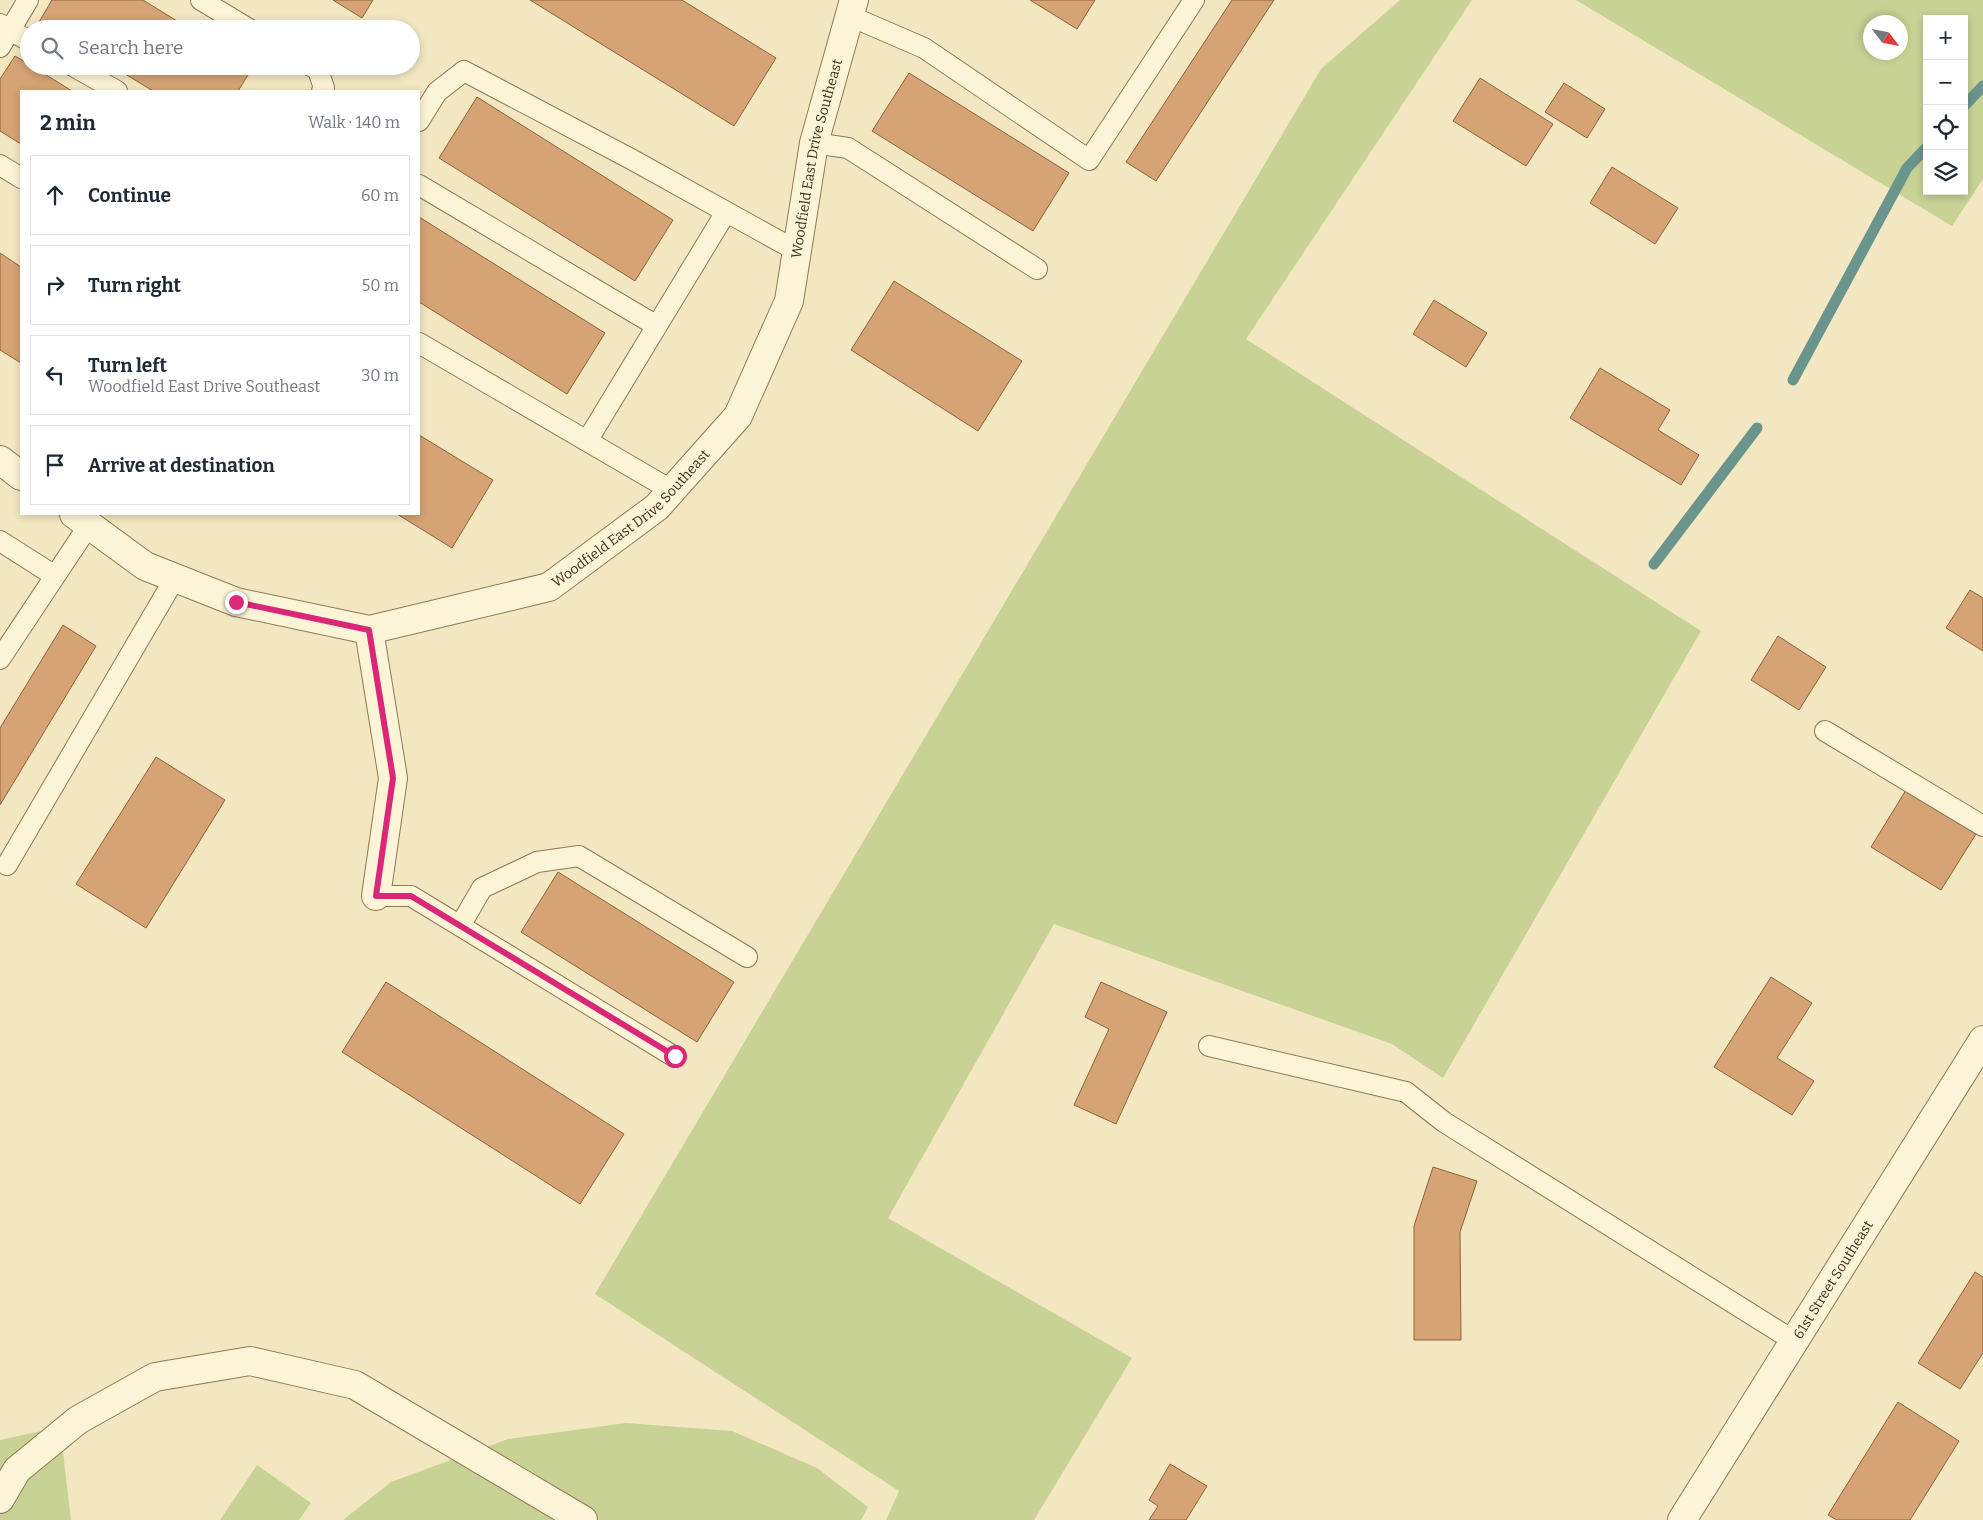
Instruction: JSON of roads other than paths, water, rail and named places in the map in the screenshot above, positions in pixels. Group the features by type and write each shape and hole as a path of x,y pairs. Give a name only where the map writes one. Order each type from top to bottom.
{"street":[{"name":"Woodfield East Drive Southeast","path":"82,519 145,566 236,602 369,630 549,587 656,507 738,416 789,302 814,143 852,8"},
{"path":"0,460 20,475"},
{"path":"369,630 393,778 376,896"},
{"name":"61st Street Southeast","path":"1691,1516 1794,1341 1983,1040"},
{"path":"0,1499 17,1470 86,1415 155,1377 250,1360 355,1385 583,1520"}],"lane":[{"path":"20,39 3,34 28,0"},
{"path":"201,0 234,20"},
{"path":"852,8 924,48 1089,160 1194,0"},
{"path":"420,119 437,92 464,71 631,159 797,251"},
{"path":"88,75 114,90"},
{"path":"320,75 324,88 323,90"},
{"path":"814,143 848,148 1036,269"},
{"path":"0,165 20,177"},
{"path":"420,186 657,326"},
{"path":"587,441 726,212"},
{"path":"420,344 671,490"},
{"path":"0,659 55,576 82,519"},
{"path":"0,541 55,576"},
{"path":"6,865 175,578"},
{"path":"1825,731 1983,826"},
{"path":"460,926 482,888 537,862 579,856 747,957"},
{"path":"376,896 411,896 675,1056"},
{"path":"1209,1046 1406,1092 1444,1122 1794,1341"}],"waterway":[{"path":"1965,105 1983,86"},
{"path":"1793,380 1907,168 1924,150"},
{"path":"1654,564 1757,428"}]}
